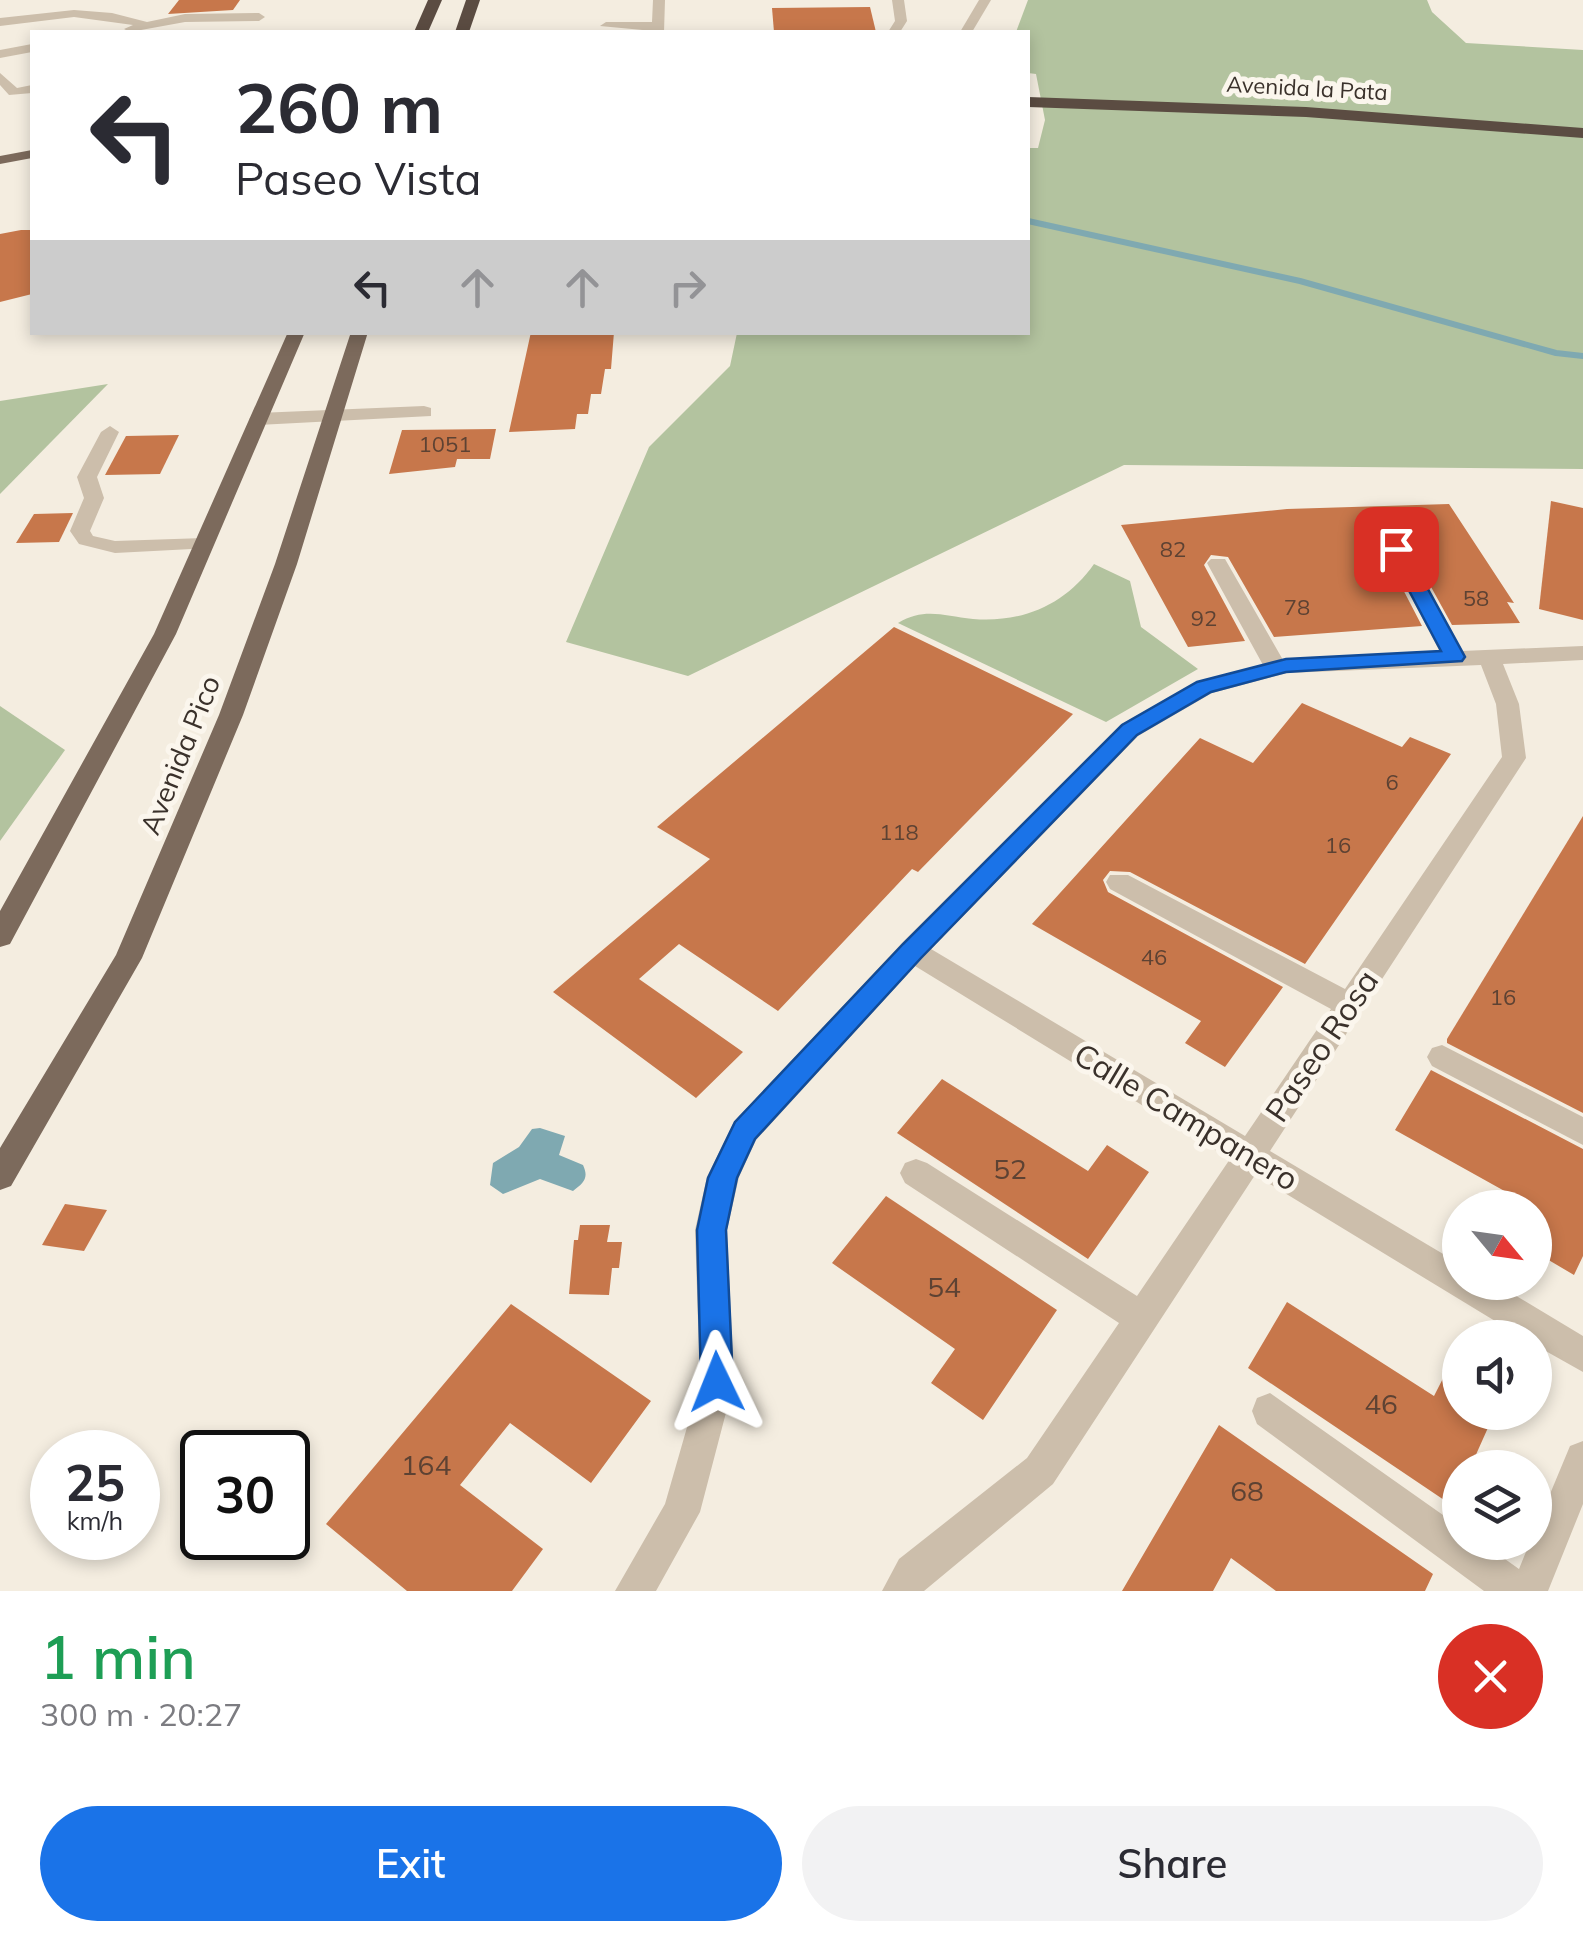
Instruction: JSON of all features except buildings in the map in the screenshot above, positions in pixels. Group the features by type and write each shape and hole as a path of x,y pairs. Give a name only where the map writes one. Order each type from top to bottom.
{"highway":[{"path":"422,30 435,0"},
{"path":"463,30 474,0"},
{"name":"Avenida la Pata","path":"1030,87 1238,92 1413,102 1583,118"},
{"name":"Avenida la Pata","path":"1030,102 1360,114 1583,134"}],"main road":[{"path":"0,144 30,139"},
{"path":"0,160 30,154"},
{"path":"0,936 165,634 296,335"},
{"name":"Avenida Pico","path":"0,1176 128,958 230,716 286,564 359,335"}],"street":[{"path":"606,26 658,29 659,0"},
{"path":"895,30 901,21 898,0"},
{"path":"967,30 985,0"},
{"path":"45,3 104,4 132,10 146,26"},
{"path":"0,22 132,10"},
{"path":"125,30 185,18 259,17 249,30"},
{"path":"0,54 30,48"},
{"path":"0,77 6,91"},
{"path":"258,419 424,412"},
{"path":"110,432 87,477 95,490 96,502 80,531 86,540 115,546 204,544"},
{"path":"1396,549 1454,657"},
{"path":"1218,563 1276,668"},
{"path":"634,1591 681,1512 717,1382 711,1230 723,1178 744,1131 912,951 1130,730 1204,687 1276,668 1583,653"},
{"name":"Paseo Rosa","path":"902,1591 913,1573 1040,1471 1514,758 1514,724 1501,680 1487,655"},
{"path":"1119,882 1349,1005"},
{"name":"Calle Campanero","path":"912,951 1442,1271"},
{"path":"1442,1057 1583,1132"},
{"path":"916,1173 1142,1318"},
{"name":"Calle Campanero","path":"1491,1300 1583,1355"},
{"path":"1270,1411 1516,1591"},
{"path":"1529,1591 1583,1459"}],"green space":[{"path":"1028,0 1427,0 1432,12 1466,43 1583,50 1583,469 1124,465 688,676 566,642 649,447 730,366 737,335 1030,335 1030,148 1038,148 1045,120 1036,74 1030,73 1030,30 1017,30"},
{"path":"108,384 0,494 0,401"},
{"path":"1094,564 1130,581 1141,627 1198,669 1106,722 898,623 926,614 992,619 1026,614 1057,600"},
{"path":"0,706 65,750 0,841"}],"water":[{"path":"532,1129 565,1136 559,1155 583,1165 583,1183 573,1191 540,1179 503,1194 490,1185 493,1163 519,1147"}],"waterway":[{"path":"1030,221 1300,281 1556,353 1583,356"}],"route":[{"path":"717,1382 711,1230 723,1178 744,1131 912,951 1130,730 1204,687 1286,666 1454,657 1396,549"}]}
